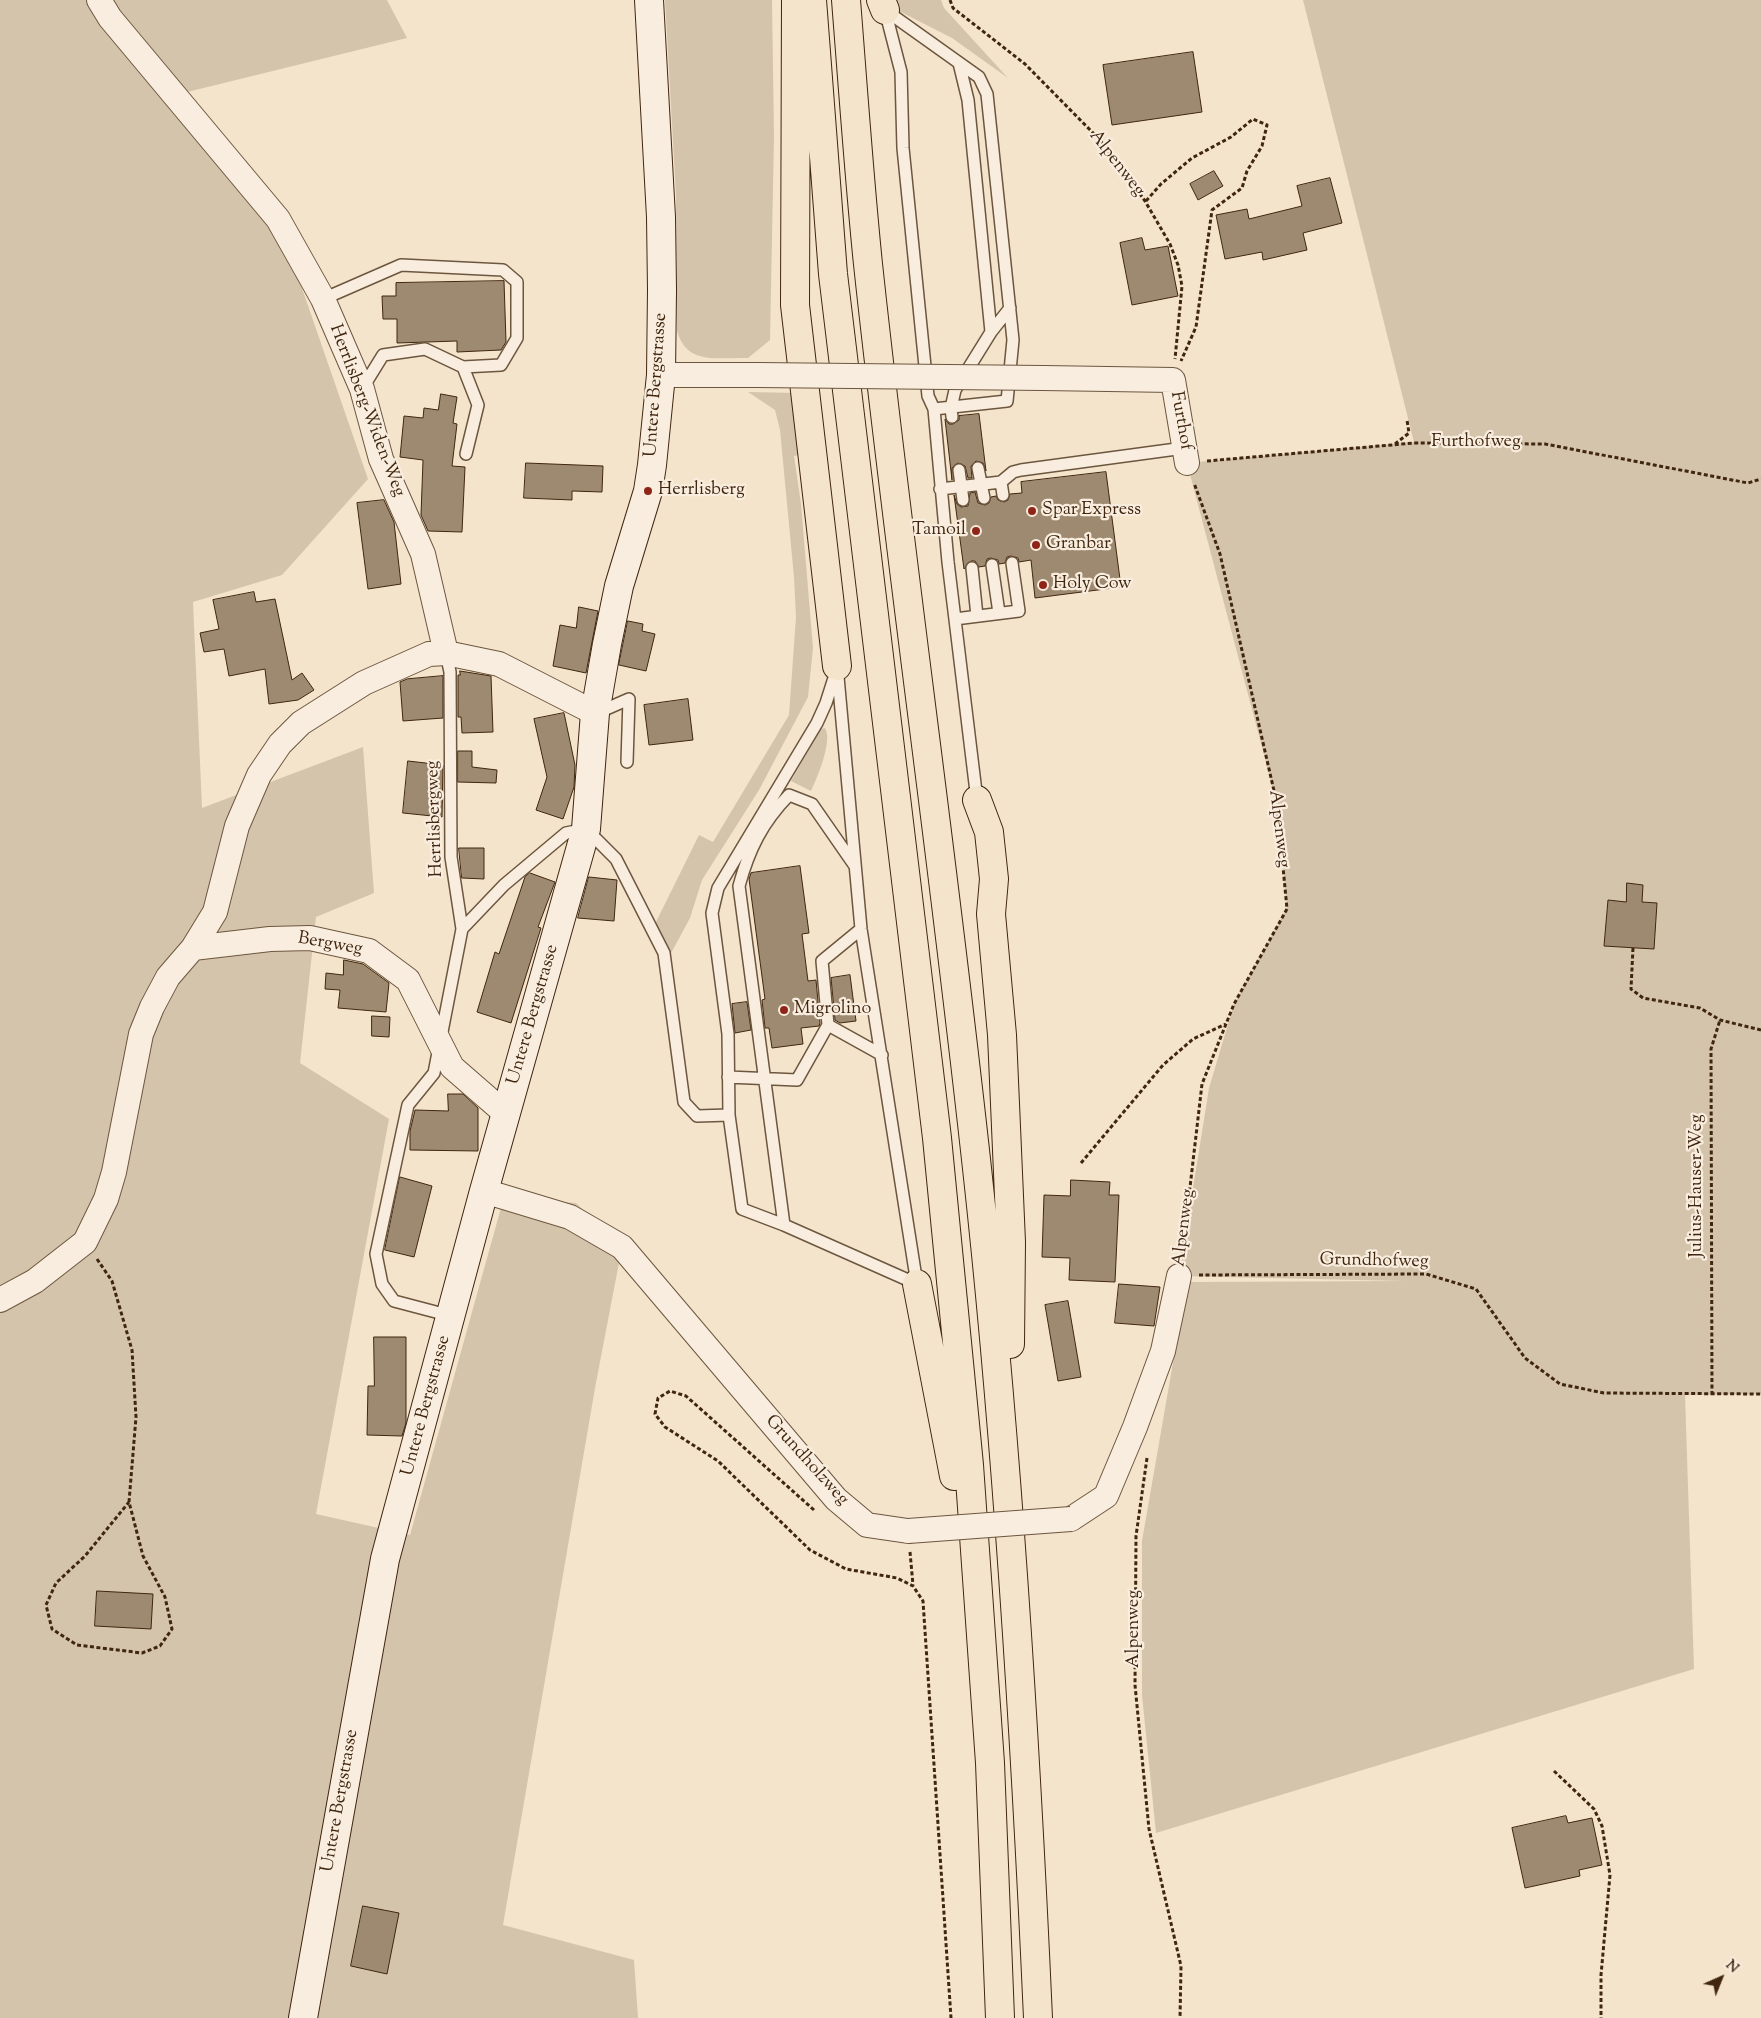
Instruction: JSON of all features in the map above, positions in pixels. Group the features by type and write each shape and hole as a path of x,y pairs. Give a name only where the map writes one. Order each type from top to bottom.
{"highway":[{"path":"796,0 795,305 837,666"},
{"path":"812,0 833,274 937,1138 969,1465 982,1629 1000,2018"},
{"path":"846,0 868,259 970,1102 1008,1488 1028,1786 1038,2018"},
{"path":"976,800 989,832 994,878 991,914 1002,1035 1012,1242 1008,1488"},
{"path":"917,1284 928,1333 982,1629"}],"main road":[{"name":"Untere Bergstrasse","path":"303,2018 385,1559 484,1191 586,829 595,713 619,586 648,491 661,375 661,218 649,0"}],"street":[{"name":"Herrlisberg-Widen-Weg","path":"99,0 110,18 278,219 323,299 362,389 381,459 423,554 446,653"},
{"path":"661,375 1173,380"},
{"name":"Furthof","path":"1173,380 1186,456"},
{"path":"0,1300 35,1281 85,1242 106,1199 114,1172 142,1034 168,978 193,948 215,912 237,826 259,775 280,744 301,722 364,683 428,654 446,653 499,664 595,713"},
{"name":"Bergweg","path":"193,948 270,939 310,938 369,951 408,980 452,1067 506,1114"},
{"name":"Grundholzweg","path":"484,1191 570,1217 622,1247 836,1499 867,1524 908,1531 1071,1519 1106,1496 1135,1428 1163,1351"},
{"name":"Alpenweg","path":"1163,1351 1180,1276"}],"lane":[{"path":"883,5 979,77 987,94 1013,340 1007,401 971,411 952,412 934,409"},
{"path":"883,5 901,72 903,148 928,396 934,409 941,471 940,489 976,800"},
{"path":"959,63 968,100 991,332"},
{"path":"323,299 401,265 503,270 517,282 517,338 501,365 463,367 425,349 383,356 362,389"},
{"path":"934,409 955,390 991,332 1010,308"},
{"path":"463,367 478,405 466,454"},
{"path":"926,367 955,390 971,411"},
{"path":"952,412 955,390"},
{"path":"940,489 1001,482 1013,472 1021,470 1186,456"},
{"path":"978,468 984,498"},
{"path":"959,470 963,500"},
{"path":"1001,482 1003,495"},
{"path":"955,619 1019,611 1012,562"},
{"path":"992,565 998,613"},
{"path":"972,568 977,616"},
{"name":"Herrlisbergweg","path":"446,653 450,672 451,857 462,929 434,1073 408,1104 376,1254 382,1284 394,1301 451,1316"},
{"path":"837,666 861,929 917,1284"},
{"path":"837,666 829,695 817,723 718,888 712,913 728,1034 729,1115 742,1209 784,1225 917,1284"},
{"path":"595,713 629,699 627,762"},
{"path":"784,1225 739,886 747,856 772,812 789,795 812,804 855,866"},
{"path":"462,929 504,885 566,833 586,829 616,859 664,953 684,1102 697,1116 729,1115"},
{"path":"728,1077 797,1080 828,1025 822,961 861,929"},
{"path":"828,1025 882,1055"}],"path":[{"name":"Alpenweg","path":"950,0 953,8 1025,64 1100,140 1146,201 1170,244 1178,265 1182,286 1173,380"},
{"path":"1146,201 1161,184 1192,158 1231,137 1253,119 1266,126 1262,146 1247,171 1242,188 1212,210 1196,327 1173,380"},
{"path":"1395,444 1409,434 1407,420"},
{"name":"Furthofweg","path":"1186,456 1395,444 1545,444 1748,483 1761,479"},
{"name":"Alpenweg","path":"1180,1276 1202,1084 1234,1004 1287,908 1275,795 1220,554 1186,456"},
{"path":"1633,948 1631,989 1643,998 1700,1008 1720,1020 1761,1030"},
{"name":"Julius-Hauser-Weg","path":"1712,1395 1711,1049 1720,1020"},
{"path":"1081,1163 1163,1065 1193,1039 1226,1024"},
{"path":"85,1242 112,1281 132,1350 136,1417 128,1502 143,1556 165,1597 172,1629 160,1646 142,1654 77,1645 52,1629 46,1605 56,1583 85,1556 128,1502"},
{"name":"Grundhofweg","path":"1180,1276 1426,1274 1476,1289 1525,1358 1560,1384 1604,1394 1761,1394"},
{"path":"819,1513 792,1492 686,1396 670,1391 658,1398 655,1414 665,1427 718,1461 810,1550 846,1569 897,1578 913,1586"},
{"name":"Alpenweg","path":"1149,1448 1136,1536 1135,1685 1149,1829 1181,1966 1180,2018"},
{"path":"908,1531 913,1586 923,1601 926,1620 950,2018"},
{"path":"1554,1771 1594,1809 1602,1826 1610,1875 1601,1975 1601,2018"}],"shaded area":[{"path":"0,0 387,0 407,38 175,95 278,219 368,479 282,575 193,602 202,808 363,747 374,893 316,917 300,1063 389,1119 316,1514 410,1535 504,1197 576,1203 622,1247 595,1388 503,1925 634,1960 638,2018 0,2018"},
{"path":"665,0 772,0 774,136 770,340 748,358 715,358 696,355 688,350 677,331 676,195"},
{"path":"894,0 941,0 944,8 1008,78 952,38 897,10"},
{"path":"1303,0 1761,0 1761,1394 1685,1395 1694,1669 1156,1833 1142,1695 1142,1541 1187,1282 1404,1281 1179,1276 1209,1088 1234,1004 1287,908 1277,804 1187,463 1414,442"},
{"path":"748,392 796,393 803,454 794,456 801,504 813,648 808,697 759,790 702,880 690,918 670,955 655,924 699,835 713,842 789,715 796,617 780,430 775,410"},
{"path":"825,728 827,734 826,750 811,791 791,781 821,729"}],"building":[{"path":"1193,52 1202,112 1112,125 1103,65"},
{"path":"1214,171 1223,186 1198,200 1190,184"},
{"path":"1330,178 1342,223 1303,233 1307,250 1263,260 1262,252 1225,259 1216,215 1247,209 1249,219 1302,206 1297,186"},
{"path":"1142,238 1145,250 1168,246 1178,296 1132,305 1120,243"},
{"path":"504,281 506,342 501,350 457,352 457,341 397,343 397,319 383,319 382,296 396,296 396,283"},
{"path":"441,394 457,397 453,423 457,424 452,466 465,467 462,532 428,531 421,515 423,460 400,457 404,416 423,418 424,408 438,410"},
{"path":"979,414 986,471 983,463 976,461 971,466 972,478 968,478 965,466 958,463 952,468 952,480 945,419 949,424 953,424 959,420 959,416"},
{"path":"526,463 603,466 602,492 572,491 572,500 524,498"},
{"path":"1106,472 1121,587 1035,598 1031,560 1019,562 1018,558 1011,556 1007,557 1005,563 999,564 998,560 991,558 987,559 985,566 979,567 975,561 971,561 964,569 954,495 957,504 961,507 968,506 970,493 975,492 978,503 985,505 989,503 991,497 996,496 998,500 1004,502 1008,500 1010,494 1022,493 1021,482"},
{"path":"384,500 394,522 401,584 368,589 357,503"},
{"path":"254,592 256,602 275,599 292,680 302,673 314,690 298,700 269,704 265,669 229,676 224,649 204,652 200,633 219,629 213,600"},
{"path":"579,607 598,611 586,673 553,666 560,625 576,628"},
{"path":"628,621 643,624 642,631 655,634 646,671 619,665"},
{"path":"460,671 491,676 493,732 462,733 461,717 458,717 458,675 460,675"},
{"path":"443,676 443,718 403,721 400,682 407,679"},
{"path":"688,699 693,740 649,745 644,705"},
{"path":"564,713 575,765 574,787 563,819 536,810 547,777 534,719"},
{"path":"458,751 472,751 472,767 497,770 496,783 458,782"},
{"path":"408,761 443,765 442,817 403,813"},
{"path":"459,848 484,848 484,879 462,878"},
{"path":"800,866 809,933 802,934 808,981 816,980 820,1023 819,1026 801,1028 803,1044 772,1048 769,1028 765,1028 762,1000 765,999 749,879 751,873"},
{"path":"530,873 555,882 538,927 541,928 511,1023 477,1012 495,952 499,954 525,877"},
{"path":"589,877 617,880 614,921 578,918"},
{"path":"1627,883 1643,885 1642,902 1657,903 1654,949 1604,946 1608,900 1626,902"},
{"path":"344,960 363,964 389,983 386,1012 338,1008 340,990 325,989 326,973 343,975"},
{"path":"850,975 856,1021 840,1023 835,1020 831,978"},
{"path":"747,1002 751,1030 735,1033 732,1004"},
{"path":"372,1016 390,1017 389,1037 372,1036"},
{"path":"448,1094 463,1094 478,1108 478,1151 410,1150 410,1131 415,1110 448,1111"},
{"path":"400,1177 432,1186 414,1257 385,1250"},
{"path":"1071,1180 1110,1182 1109,1195 1119,1195 1115,1282 1069,1280 1070,1258 1042,1257 1044,1195 1070,1196"},
{"path":"1119,1284 1160,1287 1154,1326 1115,1323"},
{"path":"1068,1301 1081,1377 1058,1381 1045,1305"},
{"path":"374,1337 406,1337 406,1423 402,1436 367,1435 368,1386 374,1386"},
{"path":"97,1591 153,1594 151,1629 95,1626"},
{"path":"1566,1816 1568,1823 1592,1818 1602,1865 1579,1870 1580,1876 1525,1888 1512,1828"},
{"path":"363,1906 399,1913 387,1974 351,1966"}],"place":[{"name":"Herrlisberg","path":"648,491"},
{"name":"Spar Express","path":"1032,511"},
{"name":"Tamoil","path":"976,531"},
{"name":"Granbar","path":"1036,545"},
{"name":"Holy Cow","path":"1043,585"},
{"name":"Migrolino","path":"784,1010"}]}
